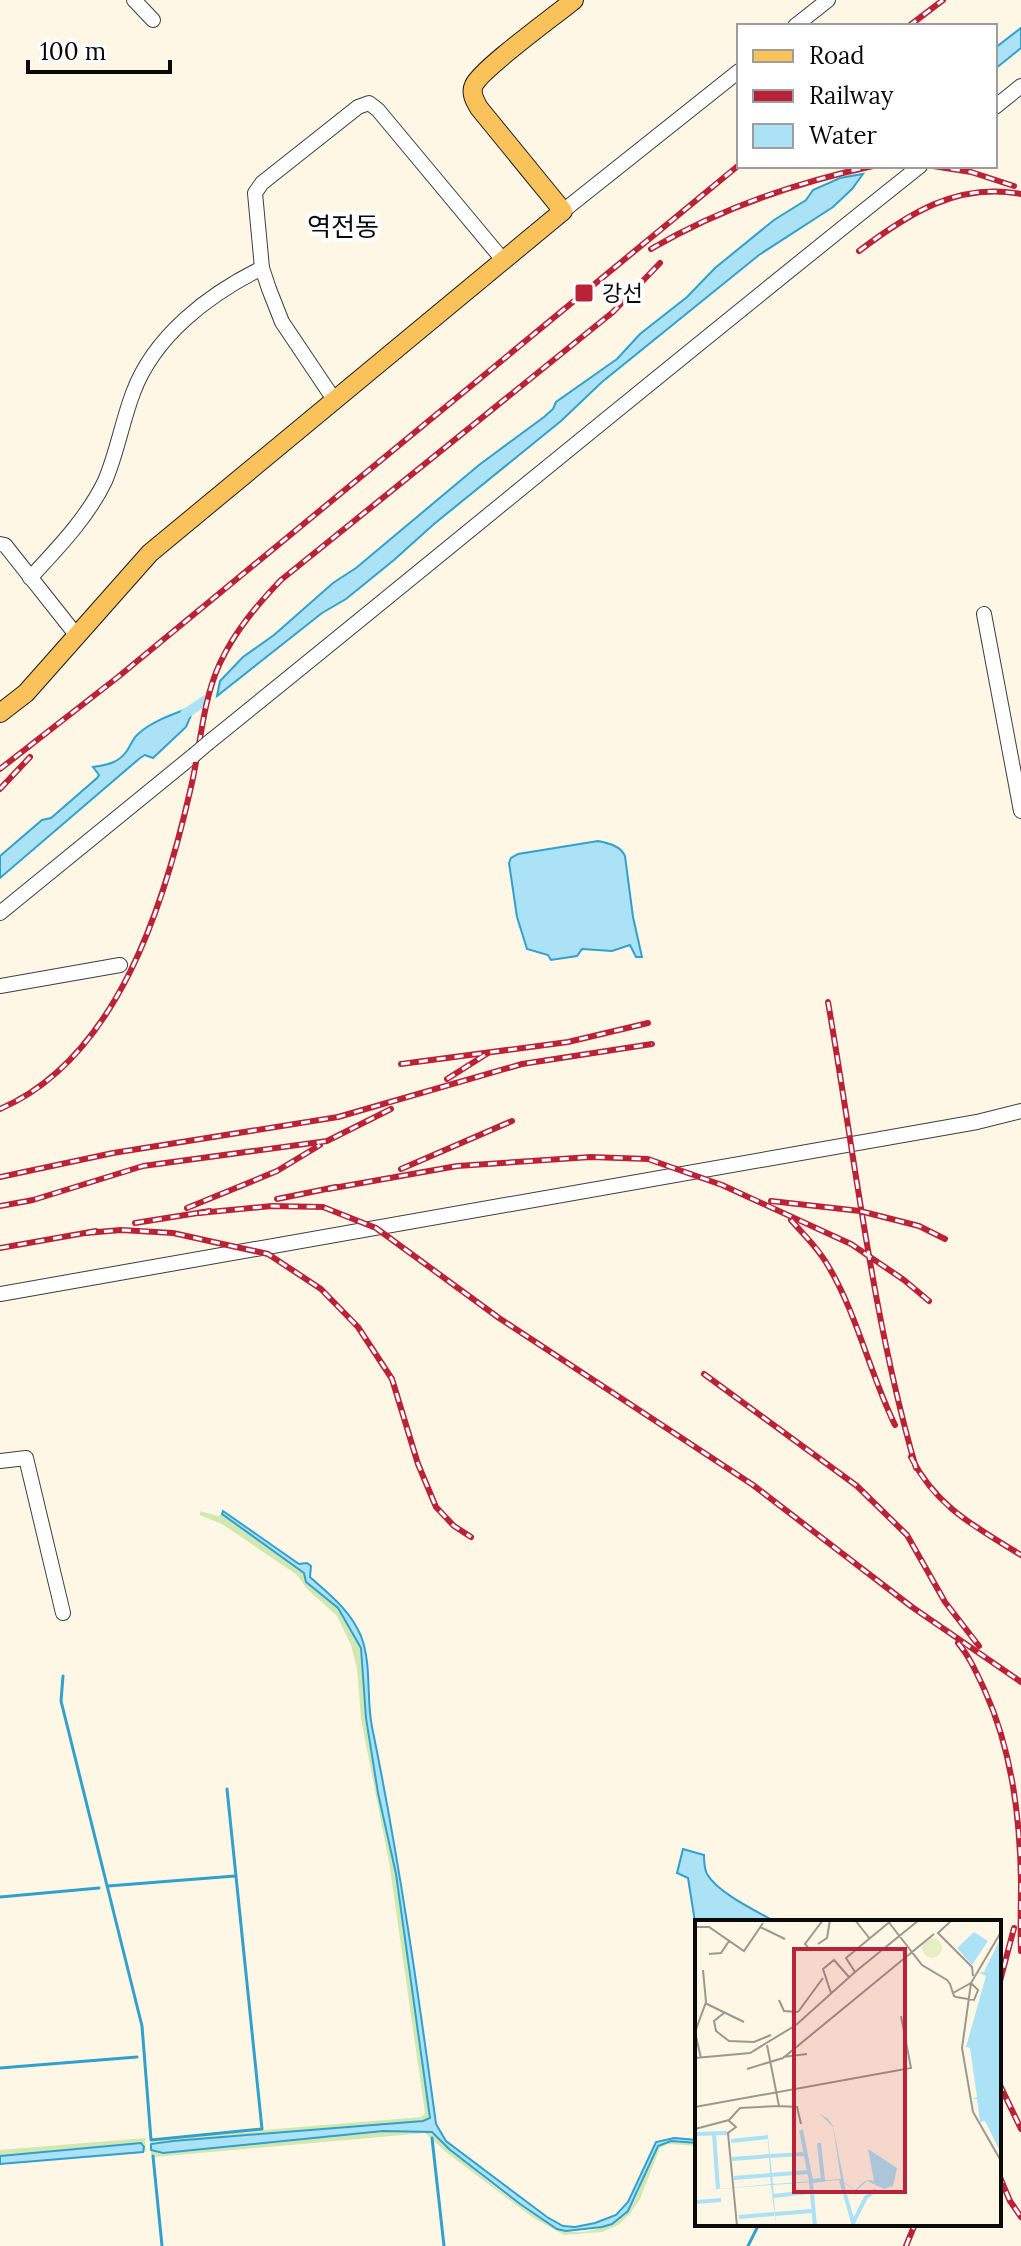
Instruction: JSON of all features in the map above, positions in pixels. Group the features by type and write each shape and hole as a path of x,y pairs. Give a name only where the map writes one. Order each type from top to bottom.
{"main road":[{"path":"0,713 26,693 150,553 563,211 479,108 472,92 480,77 574,0"}],"street":[{"path":"134,0 153,20"},
{"path":"798,24 828,0"},
{"path":"563,211 737,73"},
{"path":"997,105 1021,86"},
{"path":"335,401 282,322 262,268 255,193 262,183 358,107 369,103 503,260"},
{"path":"0,913 625,401 917,168"},
{"path":"30,578 94,501 112,462 133,393 155,354 218,292 262,268"},
{"path":"0,544 5,545 77,636"},
{"path":"984,614 1021,811"},
{"path":"0,986 120,965"},
{"path":"0,1294 961,1125 1021,1111"},
{"path":"0,1461 26,1458 63,1613"}],"green space":[{"path":"200,1511 218,1516 222,1514 304,1573 338,1608 361,1648 366,1718 396,1874 428,2120 151,2144 151,2140 421,2117 425,2113 389,1862 361,1719 357,1668 351,1645 337,1616 307,1589 297,1575 222,1524 200,1515"},
{"path":"425,2130 437,2136 520,2206 571,2232 597,2229 627,2212 658,2146 671,2141 695,2143 695,2146 668,2144 660,2148 640,2199 618,2225 602,2232 564,2235 532,2217 425,2133 151,2156 151,2150 163,2153 383,2131"},
{"path":"145,2138 146,2152 143,2152 144,2147 140,2143 0,2156 0,2150"}],"water":[{"path":"1021,28 1021,48 997,67 997,46"},
{"path":"863,174 833,207 759,255 602,382 561,421 394,560 217,696 220,681 243,657 274,635 479,465 544,417 556,402 617,359 640,334 774,220 806,200 813,190 840,178"},
{"path":"195,706 186,727 153,758 145,755 140,758 0,878 0,856 97,778 99,775 93,767 119,759 137,735 149,726"},
{"path":"598,841 617,847 625,856 642,957 636,957 630,945 612,951 582,949 577,956 551,960 548,955 527,949 517,917 509,863 511,858 518,854"},
{"path":"223,1511 299,1564 311,1566 310,1577 345,1611 361,1636 367,1658 370,1716 391,1826 436,2124 446,2141 547,2217 563,2226 575,2227 616,2215 628,2202 656,2142 674,2138 695,2140 695,2143 671,2141 658,2146 628,2211 612,2224 566,2231 557,2229 449,2149 432,2132 383,2131 163,2153 151,2150 151,2144 173,2141 430,2118 396,1874 366,1718 361,1648 338,1608 306,1582 304,1573 222,1514"},
{"path":"683,1849 704,1855 707,1874 712,1881 738,1901 772,1920 695,1922 688,1878 677,1873"},
{"path":"141,2143 143,2152 0,2164 0,2156"}],"waterway":[{"path":"185,714 206,700"},
{"path":"63,1676 61,1701 142,2026 151,2140 262,2129 227,1789"},
{"path":"108,1886 235,1876"},
{"path":"0,1897 99,1888"},
{"path":"0,2068 137,2057"},
{"path":"432,2138 444,2246"},
{"path":"153,2156 162,2246"},
{"path":"748,2246 758,2226"}],"railway":[{"path":"912,24 943,0"},
{"path":"0,769 118,677 737,167"},
{"path":"651,249 704,221 759,198 865,168"},
{"path":"946,168 971,172 1014,186"},
{"path":"859,251 934,204 976,193 998,191 1021,194"},
{"path":"0,1109 41,1085 76,1053 105,1015 130,972 167,879 191,787 214,678 232,640 247,619 281,580 613,312 660,263"},
{"path":"0,789 30,757"},
{"path":"828,1002 876,1295 916,1468"},
{"path":"401,1064 568,1042 648,1023"},
{"path":"0,1177 113,1153 338,1117 522,1064 652,1044"},
{"path":"447,1079 488,1053"},
{"path":"0,1206 33,1200 143,1166 327,1141 391,1109"},
{"path":"401,1169 512,1121"},
{"path":"187,1208 277,1171 320,1145"},
{"path":"328,1189 457,1166 591,1157 648,1159 722,1185 851,1244 929,1301"},
{"path":"277,1199 336,1187"},
{"path":"771,1201 860,1211 919,1226 945,1239"},
{"path":"199,1213 272,1206 323,1207 376,1228 499,1318 753,1485 912,1607 1021,1682"},
{"path":"135,1223 210,1211"},
{"path":"791,1220 819,1252 837,1282 895,1425"},
{"path":"86,1233 121,1230 173,1233 268,1254 321,1289 358,1327 392,1379 418,1464 436,1507 454,1526 471,1537"},
{"path":"0,1248 96,1231"},
{"path":"704,1374 857,1486 907,1535 945,1602 979,1646"},
{"path":"911,1457 945,1503 1021,1555"},
{"path":"958,1643 970,1660 994,1714 1013,1785 1019,1834 1021,1951"},
{"path":"1001,1977 1014,1928"},
{"path":"1001,2087 1021,2129"},
{"path":"1001,2180 1021,2217"},
{"path":"906,2246 914,2226"}],"place":[{"name":"강선","path":"584,293"}],"district":[{"name":"역전동","path":"343,226"}]}
